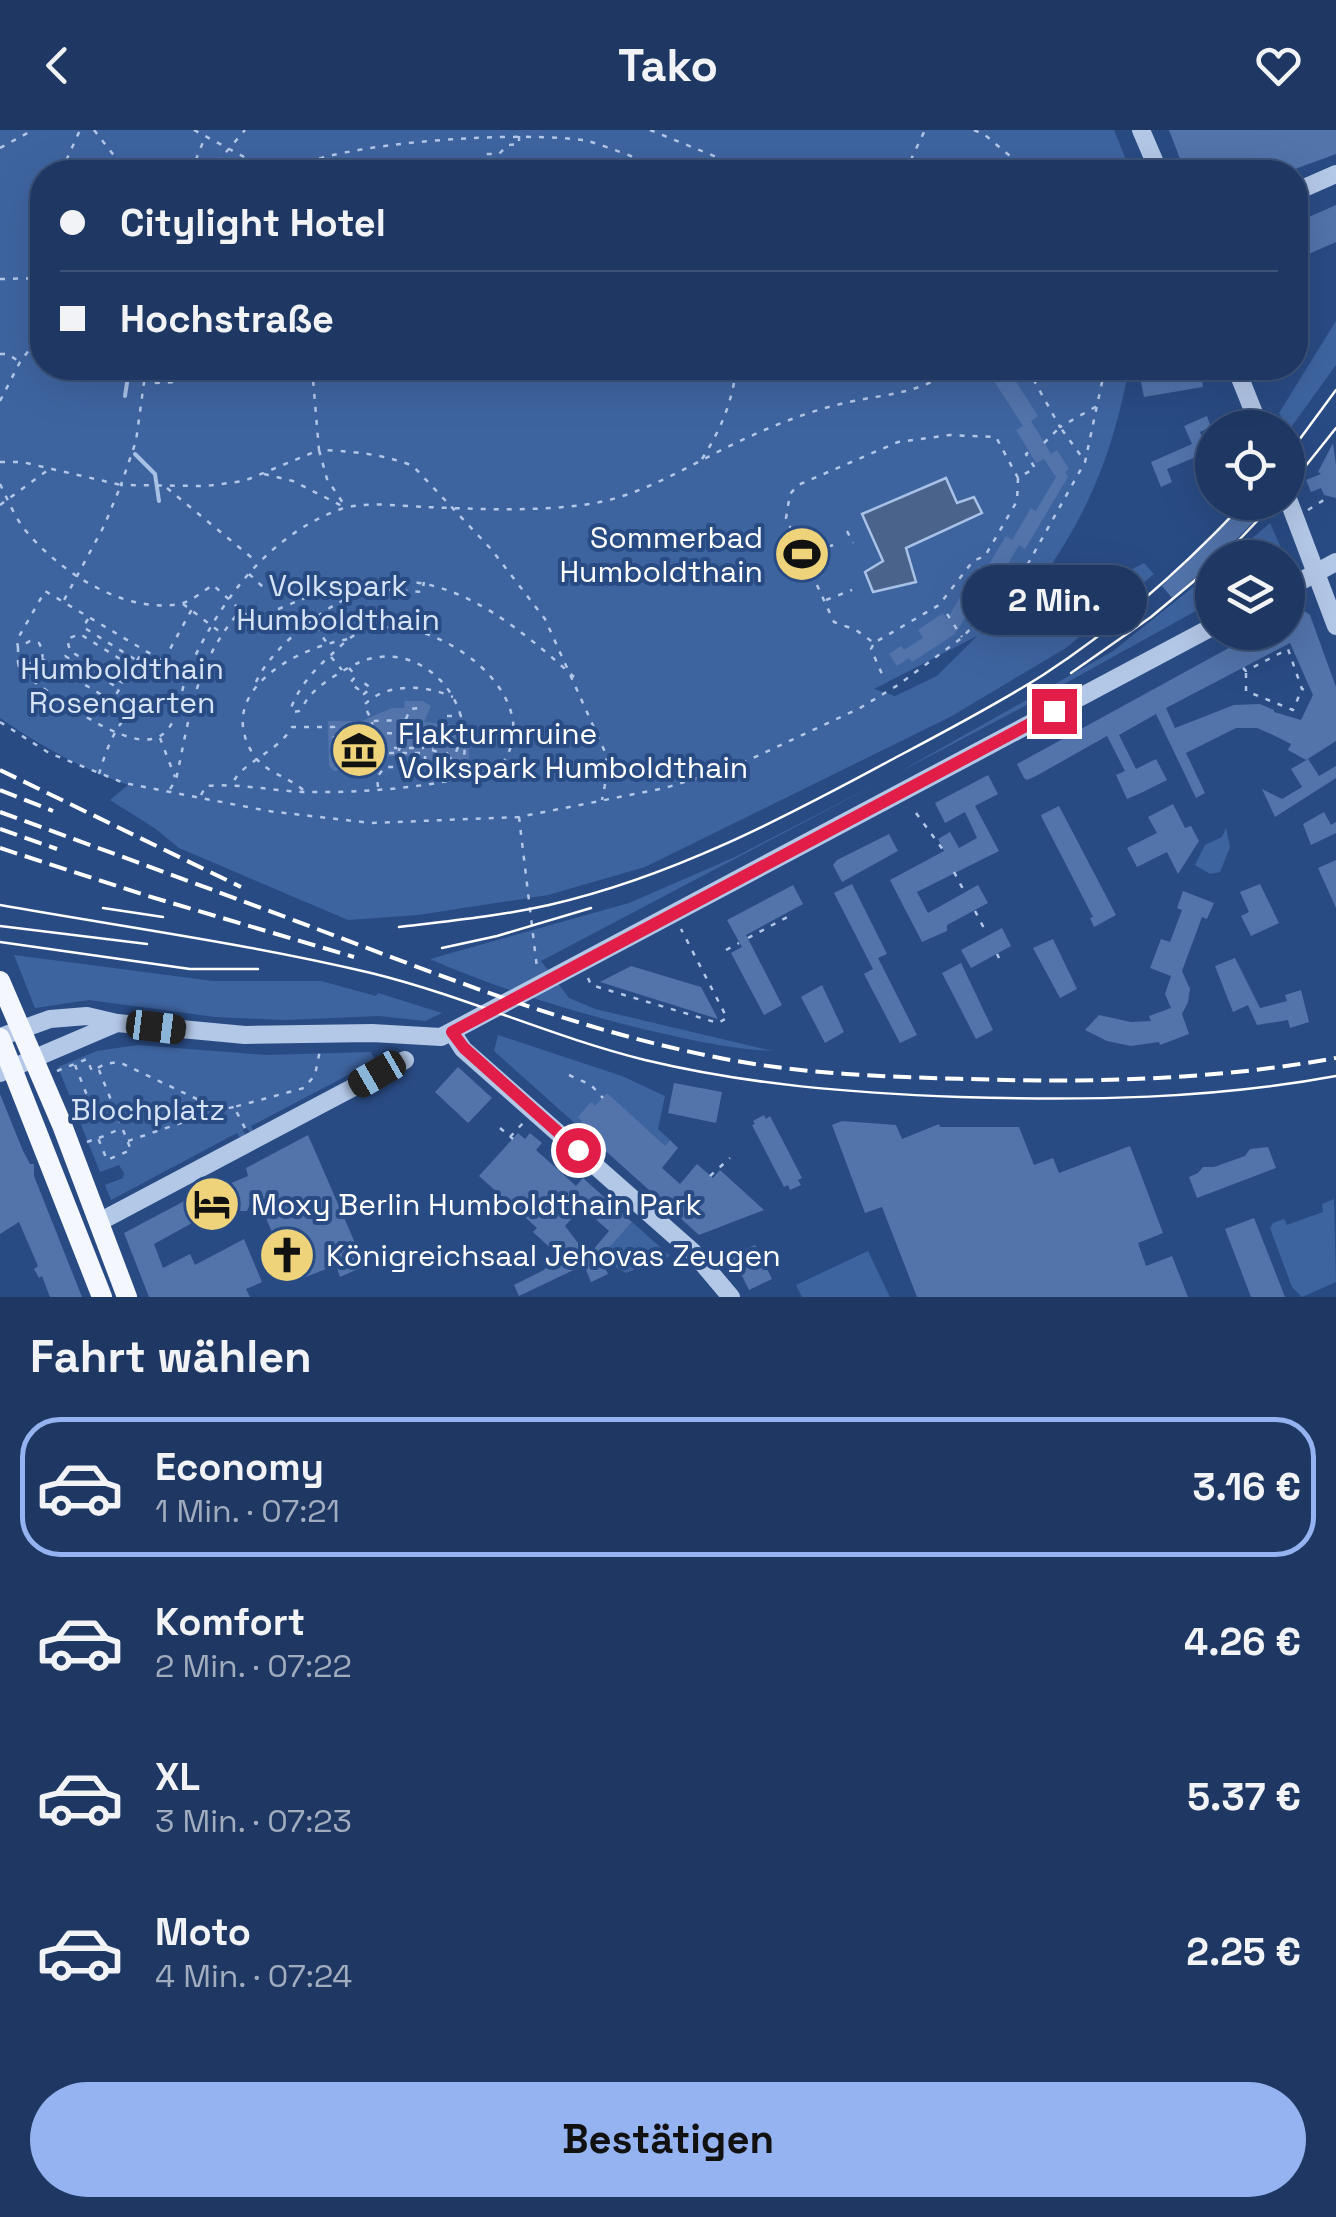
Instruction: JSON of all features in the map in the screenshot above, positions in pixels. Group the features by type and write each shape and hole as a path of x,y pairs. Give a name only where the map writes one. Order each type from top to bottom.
{"main road":[{"path":"0,980 127,1297"},
{"path":"0,1037 6,1071 102,1297"},
{"path":"77,1232 100,1222"}],"street":[{"path":"1141,130 1154,160"},
{"path":"1308,186 1336,174"},
{"path":"1241,380 1253,410"},
{"path":"1296,520 1336,626"},
{"path":"1305,579 1336,562"},
{"path":"0,1037 64,1016 87,1016 245,1035 372,1033 434,1039 459,1028 537,977 676,921 1195,637"},
{"path":"6,1071 117,1022"},
{"path":"459,1028 464,1048 693,1252 731,1297"},
{"path":"372,1033 380,1059 377,1074"},
{"path":"100,1222 405,1060"}],"path":[{"path":"1,145 33,130"},
{"path":"67,160 80,130"},
{"path":"94,130 118,160"},
{"path":"194,130 247,160"},
{"path":"219,160 245,130"},
{"path":"650,130 724,160"},
{"path":"911,160 925,130"},
{"path":"974,130 1015,160"},
{"path":"318,160 342,152 472,133 532,134 586,141 636,160"},
{"path":"484,160 484,154 499,154 508,144 519,144 519,136"},
{"path":"195,160 206,137"},
{"path":"0,279 30,278"},
{"path":"0,401 30,348"},
{"path":"0,354 20,362"},
{"path":"63,602 121,485 136,441 145,380"},
{"path":"155,380 180,380"},
{"path":"313,380 319,450 327,479 345,508"},
{"path":"701,460 716,437 735,380"},
{"path":"186,675 45,591 17,640 20,672 115,732 140,740 160,736 172,724 186,675 228,601 258,563 318,520 345,508 492,510 590,504 641,492 701,460 814,412 926,388 938,380"},
{"path":"1034,380 1085,462"},
{"path":"0,722 49,753 138,786 337,822 518,816 602,802 720,771 789,743 898,685 962,637 985,601 1025,570 1085,462 1103,380"},
{"path":"1044,442 1060,427 1098,405"},
{"path":"874,643 856,630 834,622 786,518 790,494 798,484 898,442 950,435 996,437 1018,478 1017,501 986,556 974,561 950,594 874,643 871,650 882,674"},
{"path":"0,462 121,485 155,486 244,480 319,450 365,454 413,466 454,508 545,620 605,752 608,769 602,802"},
{"path":"1018,478 1035,468 1026,454 1029,452"},
{"path":"0,505 49,469"},
{"path":"834,469 837,476"},
{"path":"262,474 293,482 345,508"},
{"path":"0,484 24,529 78,576 130,600 183,604 213,585 252,621 296,599 390,579 424,582 447,588 488,608 574,677"},
{"path":"164,486 258,563"},
{"path":"1308,510 1330,498 1336,503"},
{"path":"847,531 853,543"},
{"path":"804,557 832,545"},
{"path":"249,573 264,588 282,586 336,652"},
{"path":"372,582 374,590"},
{"path":"305,792 258,760 246,740 249,696 260,672 277,651 311,622 348,597 374,590 422,592 424,582"},
{"path":"824,601 852,590"},
{"path":"183,604 221,633"},
{"path":"163,661 192,609"},
{"path":"169,791 175,781 194,690 221,633 240,611"},
{"path":"947,614 962,637"},
{"path":"89,617 82,627 137,660"},
{"path":"200,796 206,786 305,792 378,789 498,768 506,760 513,730 507,702 500,688 473,660 450,642 406,627 360,632 302,686 291,708 294,712 300,711 308,698 343,672 363,661 379,658 410,662 442,679 456,698 464,716 465,758 459,766 433,766 425,753 372,748 372,721 364,705 385,692 424,688 456,698"},
{"path":"123,684 66,648 67,639 80,634 133,667"},
{"path":"256,683 298,656 351,638"},
{"path":"18,648 30,641 39,643 42,659"},
{"path":"112,701 144,650"},
{"path":"1302,688 1293,710 1246,691 1244,670 1288,650 1302,688 1310,692"},
{"path":"58,668 65,656 120,689"},
{"path":"330,656 343,672"},
{"path":"18,662 33,664 42,659"},
{"path":"42,659 129,712"},
{"path":"349,668 356,676 350,683 358,689 364,683 370,688 364,694 370,699"},
{"path":"99,774 115,732 129,712 151,700 179,700"},
{"path":"405,720 410,708 420,708"},
{"path":"178,710 191,714"},
{"path":"446,716 464,716"},
{"path":"372,721 405,720 423,732"},
{"path":"232,787 235,775 275,750 292,727 334,727 334,758 339,766 364,767 374,752 423,748 423,732"},
{"path":"350,739 351,732 423,732 448,738 454,746 446,755 432,750 431,734"},
{"path":"160,736 175,781"},
{"path":"378,789 377,777 384,767 415,767 427,774 428,783"},
{"path":"916,812 944,851"},
{"path":"518,816 537,977"},
{"path":"954,872 964,890"},
{"path":"975,911 987,934"},
{"path":"748,938 793,914"},
{"path":"587,977 592,985 700,1017 718,1022 727,1018 676,921"},
{"path":"726,950 739,943"},
{"path":"128,1141 220,1110 304,1088 316,1075 320,1050"},
{"path":"55,1072 87,1059 92,1071"},
{"path":"79,1076 111,1062 127,1065 220,1110"},
{"path":"74,1064 94,1112"},
{"path":"98,1138 106,1160 131,1150 99,1069"},
{"path":"569,1075 603,1098"},
{"path":"78,1118 113,1105"},
{"path":"234,1107 250,1136"},
{"path":"500,1128 512,1138 525,1121"},
{"path":"88,1142 122,1128"},
{"path":"710,1176 730,1158"}],"green space":[{"name":"Volkspark Humboldthain","path":"0,130 1114,130 1126,160 30,160 30,380 1126,380 1112,438 1088,500 1056,558 1013,616 1073,599 1144,563 1154,574 1066,648 950,717 645,867 548,895 418,915 348,920 179,848 110,800 128,785 30,738 0,718","holes":["977,636 937,676 895,696 874,689"]},
{"path":"1336,321 1336,365 1303,410 1281,410 1299,380 1308,380 1308,366"},
{"path":"1270,523 1278,540 1250,540"},
{"path":"1195,586 1195,611 897,774 1113,651"},
{"path":"885,780 541,961 569,998 595,1009 773,1051 708,1043 616,1022 508,990 430,959 629,903 735,857"},
{"path":"1226,828 1230,847 1220,872 1210,874 1195,865 1205,845 1222,837"},
{"path":"14,955 213,981 321,981 442,1013 425,1021 379,1016 287,1020 215,1017 89,1000 35,1008"},
{"path":"498,1035 622,1076 665,1096 658,1129 670,1140 636,1178 494,1051"},
{"name":"Blochplatz","path":"138,1045 266,1055 371,1052 374,1058 373,1062 251,1126 255,1134 252,1136 247,1128 243,1130 247,1139 242,1141 237,1133 111,1200 105,1185 123,1178 124,1173 119,1165 100,1172 58,1067 97,1051"},
{"path":"1334,1199 1336,1282 1302,1297 1292,1287 1270,1228 1284,1219 1287,1225 1323,1212 1322,1204"},
{"path":"632,1222 670,1256 626,1273 600,1258"},
{"path":"868,1251 890,1297 802,1297 796,1285"}],"shaded area":[{"path":"946,478 957,503 974,497 982,513 906,548 916,582 873,592 865,572 883,561 862,514"}],"building":[{"path":"1169,130 1336,130 1336,154 1308,164 1308,160 1180,160"},
{"path":"1336,205 1336,242 1308,254 1308,217"},
{"path":"1015,380 1038,416 1031,421 1051,454 1057,450 1069,469 1025,549 1019,545 1000,578 986,569 1006,536 1012,540 1031,508 1036,511 1056,477 1044,459 1036,463 1016,430 1023,426 994,381"},
{"path":"1140,380 1202,380 1203,387 1144,397"},
{"path":"1195,421 1195,457 1167,469 1172,482 1161,487 1151,462 1192,444 1184,426"},
{"path":"1333,443 1336,498 1324,495 1321,488 1311,492 1306,480 1321,474 1318,472"},
{"path":"1229,520 1255,520 1236,540 1209,540"},
{"path":"1195,553 1195,578 1172,598 1162,586"},
{"path":"979,566 991,573 984,585 972,584 966,590 965,601 971,607 955,634 912,662 909,658 897,666 889,654 923,638 918,630 943,613 947,619"},
{"path":"1305,611 1310,615 1336,687 1336,741 1306,760 1288,750 1291,744 1271,734 1257,728 1236,728 1186,753 1205,793 1196,798 1156,714 1119,735 1136,769 1156,759 1167,780 1127,799 1116,775 1125,771 1107,736 1027,780 1017,764 1225,650 1277,650 1166,708 1175,728 1234,705 1260,704 1301,720 1313,695 1293,650 1305,650"},
{"path":"405,701 423,701 431,706 424,722 469,726 469,766 425,769 421,756 377,756 373,770 334,771 329,766 328,721 362,721 392,708 404,708"},
{"path":"1308,759 1319,776 1336,766 1336,778 1275,817 1262,789 1282,799 1302,787 1291,769"},
{"path":"988,775 998,794 975,806 999,851 917,892 928,913 978,885 988,903 947,925 947,931 922,942 890,880 944,851 938,839 950,832 959,848 977,838 965,812 945,823 935,803"},
{"path":"1173,804 1185,828 1191,826 1199,841 1178,874 1167,852 1137,867 1127,848 1157,833 1148,817"},
{"path":"1059,806 1116,915 1094,927 1090,918 1093,917 1041,815"},
{"path":"1324,812 1331,825 1336,822 1336,833 1311,845 1303,824"},
{"path":"889,834 898,851 842,882 833,865 837,860"},
{"path":"1336,860 1336,908 1318,868"},
{"path":"852,884 887,954 878,958 917,1035 900,1043 864,974 873,969 834,893"},
{"path":"1260,884 1279,923 1251,936 1241,916 1249,912 1240,892"},
{"path":"793,885 803,904 746,935 782,1005 764,1015 731,953 742,947 727,920"},
{"path":"1183,891 1214,903 1207,919 1202,917 1182,971 1190,989 1182,1014 1189,1034 1160,1045 1159,1042 1131,1046 1107,1041 1085,1030 1099,1015 1131,1022 1151,1021 1149,1016 1171,1008 1165,994 1171,976 1150,968 1161,939 1170,942 1182,910 1177,908"},
{"path":"1002,928 1011,946 971,968 961,950"},
{"path":"1053,939 1077,989 1060,998 1033,948"},
{"path":"1235,958 1260,1008 1287,1001 1285,995 1301,990 1309,1022 1290,1028 1288,1020 1257,1025 1248,1005 1233,1012 1215,966"},
{"path":"961,963 993,1030 976,1039 942,973"},
{"path":"631,966 701,987 718,1019 600,982"},
{"path":"822,985 844,1032 825,1043 801,997"},
{"path":"458,1067 492,1098 468,1123 435,1092"},
{"path":"674,1083 722,1092 716,1123 668,1113"},
{"path":"607,1093 665,1146 670,1140 678,1148 662,1168 680,1184 697,1164 713,1178 720,1170 764,1210 699,1235 578,1126 582,1121 578,1117 591,1102 595,1106"},
{"path":"0,1094 23,1151 30,1164 34,1164 34,1176 82,1297 50,1297 42,1276 39,1278 34,1269 38,1266 19,1222 0,1234"},
{"path":"764,1115 766,1119 770,1116 802,1178 798,1180 801,1185 790,1190 788,1185 784,1187 752,1125"},
{"path":"842,1121 896,1125 902,1139 939,1124 1019,1127 1034,1165 1053,1158 1059,1173 1130,1146 1163,1233 1138,1243 1146,1266 1172,1256 1188,1297 917,1297 882,1207 865,1213 832,1125"},
{"path":"518,1133 525,1139 530,1133 542,1143 536,1150 576,1186 583,1178 632,1222 600,1258 608,1274 591,1282 584,1265 519,1296 514,1285 544,1270 558,1255 533,1232 537,1228 479,1176","holes":["582,1207 609,1231 588,1256 565,1226"]},
{"path":"308,1135 365,1266 340,1277 336,1265 293,1282 255,1192 247,1211 203,1228 200,1221 194,1222 154,1244 163,1268 190,1254 195,1265 244,1239 262,1282 246,1289 250,1297 149,1297 124,1233 222,1181 224,1186 248,1176 246,1168"},
{"path":"1268,1147 1276,1168 1197,1198 1189,1177 1203,1167 1245,1156 1250,1149"},
{"path":"1254,1218 1285,1297 1251,1297 1225,1229"},
{"path":"755,1245 772,1279 749,1290 732,1256"}],"waterway":[{"path":"125,396 127,380"},
{"path":"135,454 155,474 159,501"}],"tram line":[{"path":"1305,432 1336,390"},
{"path":"1305,467 1336,428"},
{"path":"399,927 512,912 594,893 682,862 809,804 1043,675 1149,594 1227,520"},
{"path":"1239,540 1258,520"},
{"path":"1071,673 1151,617 1195,580"},
{"path":"0,905 371,973 610,1051 762,1082 920,1095 1102,1098 1243,1090 1336,1076"},
{"path":"103,908 163,917"},
{"path":"442,948 591,908"},
{"path":"0,926 147,944"},
{"path":"0,942 190,969 258,969"}],"railway":[{"path":"0,770 241,887"},
{"path":"0,790 53,811"},
{"path":"0,812 520,1004 619,1034 720,1058 844,1074 1061,1080 1199,1075 1336,1058"},
{"path":"0,829 57,849"},
{"path":"0,848 354,957"}],"place":[{"name":"Sommerbad Humboldthain","path":"802,554"},
{"name":"Flakturmruine Volkspark Humboldthain","path":"359,750"},
{"name":"Moxy Berlin Humboldthain Park","path":"212,1204"},
{"name":"Königreichsaal Jehovas Zeugen","path":"287,1255"}],"route":[{"path":"578,1150 464,1048 452,1032 1054,711"}],"park label":[{"name":"Humboldthain Rosengarten","path":"122,685"}]}
